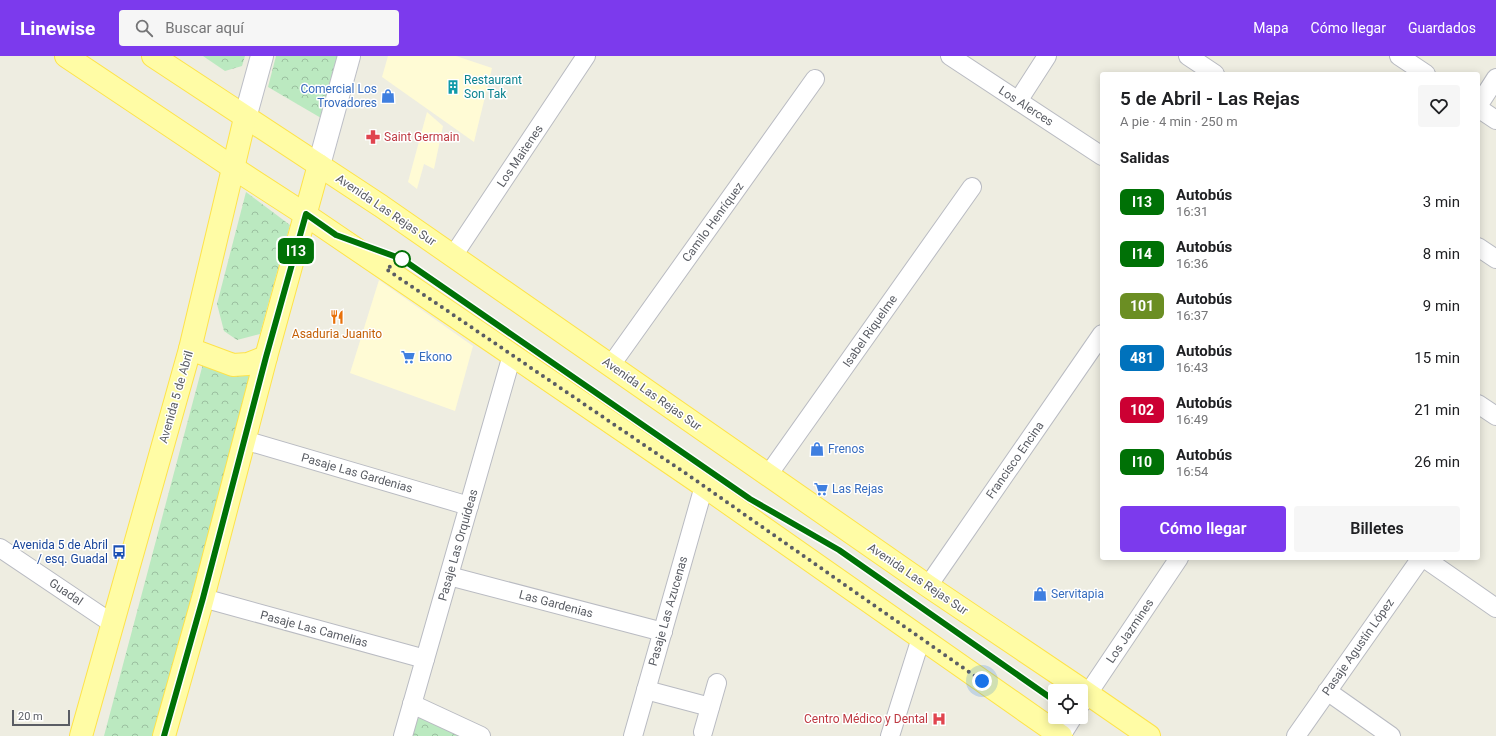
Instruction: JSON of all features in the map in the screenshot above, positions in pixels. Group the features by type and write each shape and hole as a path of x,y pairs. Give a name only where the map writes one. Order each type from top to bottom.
{"main road":[{"path":"66,56 232,168 306,214 704,486 1061,736"},
{"name":"Avenida Las Rejas Sur","path":"153,56 245,118 381,206 928,586 1064,684"},
{"name":"Avenida 5 de Abril","path":"81,736 190,349 232,168 262,56"},
{"path":"164,736 203,598 266,357 348,56"},
{"path":"190,349 233,365 248,364 266,357"},
{"name":"Avenida Las Rejas Sur","path":"1088,701 1149,736"}],"street":[{"name":"Los Maitenes","path":"453,256 586,56"},
{"name":"Los Alerces","path":"950,56 1100,155"},
{"path":"1018,101 1047,56"},
{"path":"1188,56 1213,72"},
{"path":"1399,56 1423,72"},
{"path":"1480,104 1496,78"},
{"name":"Camilo Henríquez","path":"611,365 815,79"},
{"path":"1480,108 1496,120"},
{"name":"Isabel Riquelme","path":"768,475 972,187"},
{"path":"1480,249 1496,259"},
{"name":"Francisco Encina","path":"928,586 1100,337"},
{"name":"Pasaje Las Orquídeas","path":"403,736 512,355"},
{"path":"1480,405 1496,416"},
{"name":"Pasaje Las Gardenias","path":"244,440 469,506"},
{"name":"Pasaje Las Azucenas","path":"633,736 704,486"},
{"name":"Guadal","path":"0,548 113,624"},
{"name":"Los Jazmines","path":"1088,694 1178,560"},
{"name":"Pasaje Agustín López","path":"1296,736 1420,560"},
{"path":"1427,560 1496,608"},
{"name":"Las Gardenias","path":"449,576 663,632"},
{"name":"Pasaje Las Camelias","path":"203,598 425,659"},
{"path":"890,736 921,638"},
{"path":"703,732 717,683"},
{"path":"646,690 710,707"},
{"path":"1327,691 1392,736"},
{"path":"412,704 481,736"},
{"path":"1061,736 1069,724"}],"shaded area":[{"path":"388,56 456,56 492,68 474,142 382,77"},
{"path":"427,112 443,126 434,169 424,164 417,189 408,182"},
{"path":"379,280 473,346 455,411 350,373"}],"green space":[{"path":"203,56 245,56 242,66 225,71"},
{"path":"276,56 338,56 321,118 268,87"},
{"path":"246,192 290,225 260,334 237,340 224,331 217,304"},
{"path":"204,360 252,372 155,736 104,736"},
{"path":"420,716 470,736 412,736 416,722"}],"bus line":[{"name":"I13","path":"164,736 203,598 266,357 306,214 336,235 402,259 750,499 815,538 839,550 1048,696"}],"place":[{"name":"Restaurant Son Tak","path":"453,87"},
{"name":"Comercial Los Trovadores","path":"388,96"},
{"name":"Saint Germain","path":"373,137"},
{"name":"Asaduria Juanito","path":"337,317"},
{"name":"Ekono","path":"408,357"},
{"name":"Frenos","path":"817,449"},
{"name":"Las Rejas","path":"821,489"},
{"name":"Avenida 5 de Abril / esq. Guadal","path":"119,552"},
{"name":"Servitapia","path":"1040,594"},
{"name":"Centro Médico y Dental","path":"939,719"}],"route":[{"path":"402,259 386,269 691,477 982,681"}]}
